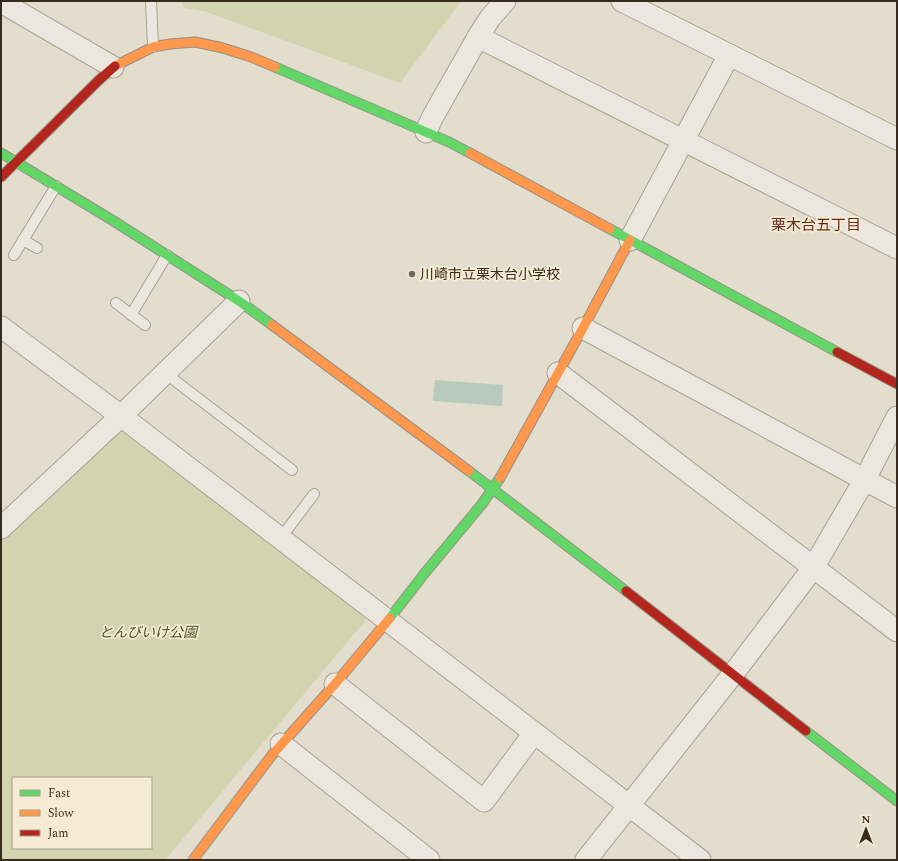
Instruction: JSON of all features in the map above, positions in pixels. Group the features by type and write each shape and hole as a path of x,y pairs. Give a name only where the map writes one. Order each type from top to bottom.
{"street":[{"path":"426,132 432,118 478,37 490,18 505,1"},
{"path":"622,1 896,136"},
{"path":"1,2 113,67"},
{"path":"478,37 897,248"},
{"path":"1,177 98,80 113,67 153,47 170,44 195,42 223,48 251,56 449,142 897,384"},
{"path":"195,859 272,755 335,684 387,621 482,504 503,474 584,328 729,55"},
{"path":"1,153 167,255 238,301 493,489 897,801"},
{"path":"5,518 121,416 238,301"},
{"path":"1,328 121,416 700,860"},
{"path":"584,328 897,497"},
{"path":"558,373 897,631"},
{"path":"586,860 733,674 813,568 865,479 897,417"},
{"path":"335,684 484,801 534,733"},
{"path":"282,744 429,860"}],"lane":[{"path":"151,1 153,47"},
{"path":"14,255 56,186"},
{"path":"23,240 37,248"},
{"path":"131,314 167,255"},
{"path":"116,303 145,325"},
{"path":"165,373 292,470"},
{"path":"280,538 314,494"}],"green space":[{"path":"181,1 461,1 400,83 207,12 185,8"},
{"name":"とんびいけ公園","path":"121,428 365,615 365,621 165,860 1,860 1,534"}],"shaded area":[{"path":"435,380 503,385 502,406 433,401"}],"traffic: fast":[{"path":"275,67 449,142 470,153"},
{"path":"1,153 112,220 239,301 272,325"},
{"path":"610,229 837,352"},
{"path":"469,471 626,591"},
{"path":"390,618 482,504 500,478"},
{"path":"806,731 897,801"}],"traffic: slow":[{"path":"115,66 153,47 195,42 223,48 275,67"},
{"path":"470,153 610,229"},
{"path":"500,478 630,240"},
{"path":"272,325 469,471"},
{"path":"193,860 272,755 335,684 390,618"}],"traffic: jam":[{"path":"1,177 115,66"},
{"path":"837,352 897,384"},
{"path":"626,591 806,731"}],"place":[{"name":"川崎市立栗木台小学校","path":"412,274"}],"district":[{"name":"栗木台五丁目","path":"816,225"}]}
